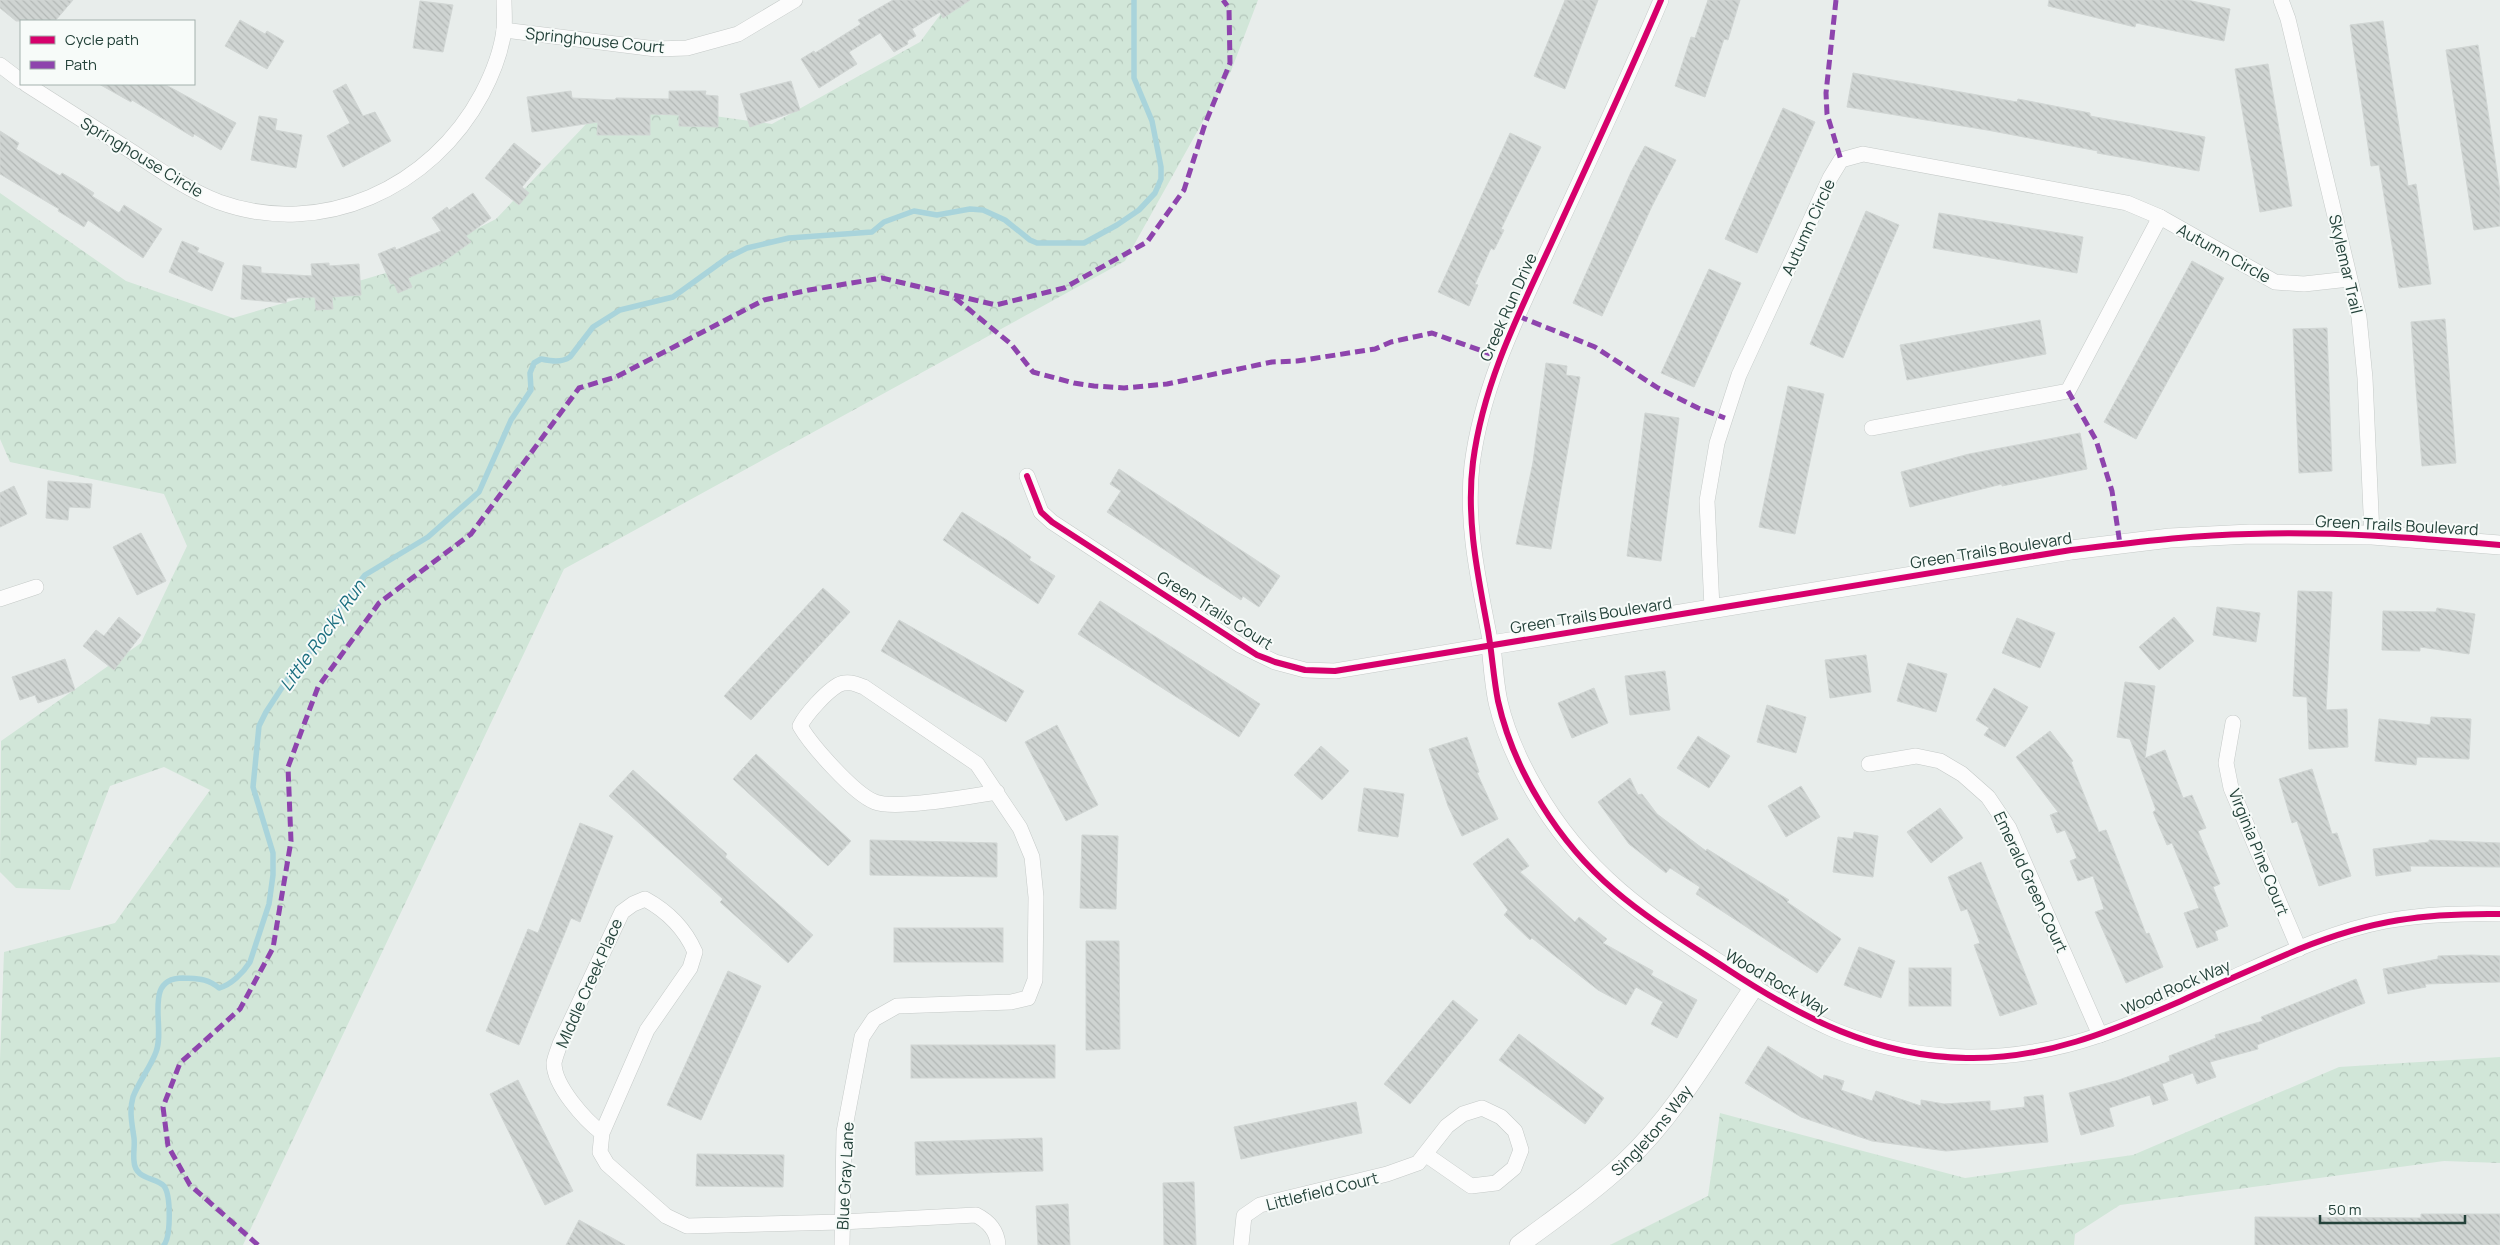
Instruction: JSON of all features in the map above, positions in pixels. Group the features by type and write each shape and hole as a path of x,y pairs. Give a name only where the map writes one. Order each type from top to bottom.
{"street":[{"name":"Springhouse Circle","path":"28,85 175,180 205,196 240,208 278,214 312,213 352,205 378,196 410,177 443,149 472,112 490,80 504,30 504,0"},
{"name":"Springhouse Court","path":"504,30 656,49 688,48 738,34 794,0"},
{"name":"Creek Run Drive","path":"1491,645 1475,560 1471,519 1472,467 1479,420 1504,345 1661,0"},
{"name":"Skylemar Trail","path":"2281,0 2288,19 2359,317 2365,378 2372,535"},
{"path":"0,65 20,80"},
{"name":"Autumn Circle","path":"1712,608 1707,501 1717,443 1739,375 1830,178 1841,160 1862,154 2127,203 2160,217 2275,282 2304,284 2349,280"},
{"name":"Autumn Circle","path":"1872,428 2068,391 2160,217"},
{"name":"Green Trails Court","path":"1027,476 1041,512 1052,522 1240,645 1275,662 1304,670 1335,671 1491,645"},
{"name":"Green Trails Boulevard","path":"1491,645 2072,550 2170,538 2250,534 2372,535 2500,545"},
{"path":"0,599 36,587"},
{"name":"Wood Rock Way","path":"1491,645 1498,702 1514,749 1534,790 1564,836 1612,888 1651,919 1754,987 1797,1012 1834,1030 1876,1045 1920,1054 1966,1058 2011,1056 2054,1049 2100,1035 2331,936 2384,921 2418,916 2500,914"},
{"path":"852,682 864,687 977,764 997,792 941,800 875,802 854,789 807,738 800,726 805,716 838,685 852,682"},
{"name":"Virginia Pine Court","path":"2233,723 2226,762 2231,788 2299,949"},
{"name":"Emerald Green Court","path":"1869,764 1916,756 1940,761 1962,774 1988,796 2009,828 2100,1035"},
{"name":"Blue Gray Lane","path":"842,1245 844,1132 862,1037 874,1019 897,1006 1011,1002 1028,998 1035,980 1037,934 1032,857 1020,828 997,792"},
{"name":"MIddle Creek Place","path":"602,1133 586,1121 573,1103 559,1080 554,1064 560,1044 622,912 644,899 662,908 689,938 695,952 690,968 647,1030 602,1133 600,1152 607,1164 666,1216 687,1226 841,1222 976,1215 988,1221 998,1238 998,1245"},
{"name":"Singletons Way","path":"1520,1245 1581,1200 1625,1162 1651,1134 1673,1106 1754,987"},
{"name":"Littlefield Court","path":"1241,1245 1244,1216 1260,1205 1388,1174 1418,1163 1425,1154 1447,1126 1463,1114 1482,1108 1501,1117 1516,1131 1522,1150 1514,1168 1496,1183 1471,1186 1425,1154"}],"green space":[{"path":"951,0 1258,0 1231,71 1125,261 564,569 243,1245 0,1245 0,1060 4,952 115,923 210,790 164,767 110,786 70,890 16,888 0,872 1,741 141,643 187,546 164,494 10,462 0,439 0,193 126,281 233,318 396,270 496,219 608,101 772,124 920,42"},
{"path":"2500,1057 2500,1163 2444,1161 2120,1205 2075,1234 2074,1245 1610,1245 1708,1196 1720,1113 1965,1178 2133,1155 2339,1067"}],"building":[{"path":"0,0 73,0 56,20 16,21 0,8"},
{"path":"893,0 970,0 943,18 940,12 912,29 916,36 907,41 908,44 894,52 880,33 849,52 857,64 819,88 801,59 814,51 815,53 861,24 858,20"},
{"path":"1565,0 1598,0 1565,89 1534,76"},
{"path":"1708,0 1740,0 1728,40 1724,39 1705,97 1675,86 1691,37 1695,38"},
{"path":"2049,0 2187,0 2230,9 2224,41 2136,23 2135,27 2048,6"},
{"path":"420,1 453,5 443,52 413,48"},
{"path":"240,20 265,34 267,31 284,41 267,69 225,46"},
{"path":"2383,21 2408,186 2416,184 2431,284 2399,288 2379,165 2371,166 2350,25"},
{"path":"2478,45 2500,192 2500,226 2474,230 2446,50"},
{"path":"2268,64 2292,206 2260,212 2235,69"},
{"path":"1853,73 2017,102 2018,99 2090,113 2090,116 2205,137 2199,171 2097,153 2098,151 1987,130 1847,107"},
{"path":"791,81 800,110 750,127 740,94"},
{"path":"346,84 363,116 375,112 391,141 343,167 327,136 350,123 333,91"},
{"path":"101,85 166,85 236,123 221,150 194,134 193,137 132,100 131,102"},
{"path":"571,91 572,98 615,100 616,98 669,99 669,91 706,91 705,95 718,96 718,127 679,126 679,115 650,114 650,135 597,135 598,122 532,132 527,97"},
{"path":"1783,108 1815,122 1757,253 1725,239"},
{"path":"259,116 277,119 275,130 302,135 296,168 251,160"},
{"path":"0,131 19,143 16,149 60,176 62,173 77,182 94,193 92,196 119,213 124,205 162,229 143,258 88,220 84,227 58,211 59,209 0,174"},
{"path":"1510,133 1541,147 1501,229 1504,230 1494,250 1491,248 1475,284 1478,285 1469,306 1438,292"},
{"path":"514,143 541,164 522,187 529,193 519,205 485,178"},
{"path":"1645,146 1676,160 1652,206 1602,316 1573,303 1631,172"},
{"path":"473,193 491,218 466,236 471,242 440,264 408,278 412,287 398,293 394,283 391,284 378,254 395,247 396,250 441,231 432,218 447,207 449,210"},
{"path":"1866,211 1899,225 1843,358 1810,344"},
{"path":"1939,213 2083,237 2077,273 1933,248"},
{"path":"182,241 199,248 197,252 224,263 212,291 169,272"},
{"path":"2192,261 2224,278 2136,439 2104,422"},
{"path":"329,263 329,266 359,264 361,295 332,297 333,309 316,310 315,297 287,298 286,303 241,299 243,265 261,267 261,273 312,276 311,264"},
{"path":"1709,269 1741,283 1694,387 1661,373"},
{"path":"2445,319 2456,463 2422,466 2411,322"},
{"path":"2040,320 2046,354 1907,380 1900,345"},
{"path":"2327,328 2332,471 2299,473 2293,329"},
{"path":"1546,363 1567,366 1566,375 1580,377 1551,549 1516,544 1533,462"},
{"path":"1788,386 1824,394 1795,534 1759,527"},
{"path":"1645,413 1679,418 1661,561 1627,556"},
{"path":"2080,433 2087,469 2002,486 2002,484 1910,507 1901,472 1969,454"},
{"path":"1119,469 1280,576 1259,607 1243,596 1241,600 1107,512 1121,491 1110,484"},
{"path":"48,481 92,484 90,508 69,507 68,520 46,518"},
{"path":"14,486 27,514 0,527 0,493"},
{"path":"962,512 1007,540 1031,557 1029,560 1055,576 1038,604 943,540"},
{"path":"141,533 166,581 137,595 113,547"},
{"path":"823,588 850,612 751,720 724,696"},
{"path":"2298,591 2332,592 2326,710 2347,709 2348,747 2309,749 2307,697 2293,696"},
{"path":"1100,601 1260,704 1239,737 1078,634"},
{"path":"2217,607 2260,613 2256,642 2213,635"},
{"path":"2437,608 2475,614 2469,654 2420,647 2420,651 2382,650 2383,611 2436,612"},
{"path":"119,617 141,635 114,670 83,646 96,630 104,636"},
{"path":"2174,617 2194,641 2159,670 2139,647"},
{"path":"2017,618 2055,633 2040,668 2002,653"},
{"path":"899,620 1024,691 1006,722 881,651"},
{"path":"1866,655 1871,692 1830,698 1825,660"},
{"path":"65,659 75,690 38,703 35,695 20,700 12,677"},
{"path":"1908,663 1947,674 1936,712 1897,701"},
{"path":"1665,671 1670,710 1630,715 1625,676"},
{"path":"2125,682 2155,686 2145,758 2165,750 2183,798 2192,795 2206,828 2198,831 2220,884 2213,887 2228,926 2215,931 2218,940 2197,948 2184,913 2199,908 2172,843 2167,845 2153,812 2156,810 2130,739 2117,737"},
{"path":"1594,688 1608,723 1572,738 1558,703"},
{"path":"1994,688 2028,707 2005,747 1984,735 1989,728 1976,720"},
{"path":"1767,705 1806,717 1796,753 1757,742"},
{"path":"2431,717 2471,719 2469,759 2417,757 2416,765 2375,761 2379,719 2430,725"},
{"path":"1057,725 1098,805 1066,821 1025,742"},
{"path":"2050,731 2073,761 2071,762 2099,832 2106,830 2146,934 2149,933 2163,967 2126,983 2095,912 2104,909 2093,876 2078,881 2070,861 2077,858 2065,830 2057,833 2050,815 2058,812 2016,757"},
{"path":"1698,736 1730,756 1709,788 1677,768"},
{"path":"1467,737 1479,772 1477,773 1498,819 1462,836 1448,806 1429,749"},
{"path":"1321,746 1349,771 1322,800 1294,775"},
{"path":"756,754 851,841 828,866 733,779"},
{"path":"2312,769 2332,834 2337,833 2351,876 2319,886 2297,821 2292,823 2279,779"},
{"path":"633,770 727,854 725,857 813,935 788,963 720,902 723,899 609,796"},
{"path":"1630,778 1638,795 1642,794 1657,814 1706,851 1707,849 1789,900 1787,902 1841,939 1817,973 1696,894 1700,887 1670,868 1666,873 1629,844 1598,802"},
{"path":"1801,786 1820,817 1786,837 1768,806"},
{"path":"1364,788 1404,794 1398,837 1358,831"},
{"path":"1940,808 1963,838 1931,863 1907,832"},
{"path":"580,823 613,836 580,922 571,918 519,1045 486,1031 528,929 538,933"},
{"path":"1854,832 1878,836 1873,877 1833,872 1838,837 1853,839"},
{"path":"1082,835 1118,836 1116,909 1080,908"},
{"path":"1508,838 1529,866 1520,872 1575,922 1579,917 1607,939 1603,943 1653,971 1651,975 1697,1000 1677,1038 1651,1024 1663,1002 1636,987 1626,1005 1598,990 1532,938 1530,940 1504,915 1508,910 1473,864"},
{"path":"870,840 997,843 997,877 870,875"},
{"path":"2429,840 2500,843 2500,867 2410,866 2411,871 2376,876 2373,849 2429,842"},
{"path":"1981,862 2037,1004 2000,1016 1974,945 1980,943 1967,909 1961,911 1948,877"},
{"path":"894,928 1003,928 1003,962 894,962"},
{"path":"1086,941 1119,941 1120,1049 1086,1050"},
{"path":"1859,947 1895,961 1881,998 1844,985"},
{"path":"2438,956 2500,956 2500,982 2425,984 2426,987 2388,994 2383,969 2438,959"},
{"path":"1909,968 1951,968 1951,1006 1909,1006"},
{"path":"728,971 761,986 701,1120 667,1105"},
{"path":"2356,979 2365,1003 2257,1045 2258,1049 2210,1062 2216,1077 2197,1084 2193,1073 2162,1084 2168,1100 2153,1105 2150,1095 2109,1108 2114,1126 2081,1135 2069,1093 2119,1080 2170,1061 2169,1056 2216,1038 2215,1035 2263,1021 2261,1017"},
{"path":"1453,1000 1478,1020 1410,1104 1384,1084"},
{"path":"1519,1034 1604,1098 1585,1124 1499,1060"},
{"path":"911,1045 1055,1045 1055,1078 911,1078"},
{"path":"1768,1046 1823,1080 1824,1075 1844,1081 1841,1090 1872,1101 1876,1091 1921,1106 1921,1100 1944,1104 1990,1101 1990,1111 2025,1107 2024,1097 2043,1095 2048,1142 1946,1151 1872,1141 1801,1117 1745,1083"},
{"path":"518,1080 573,1191 545,1205 490,1094"},
{"path":"1356,1102 1362,1133 1241,1159 1234,1127"},
{"path":"1042,1138 1043,1171 916,1175 915,1142"},
{"path":"697,1154 784,1155 783,1187 696,1186"},
{"path":"1194,1182 1196,1245 1164,1245 1163,1183"},
{"path":"1068,1204 1070,1245 1038,1245 1036,1206"},
{"path":"2421,1214 2500,1214 2500,1245 2255,1245 2255,1217 2421,1218"},
{"path":"579,1220 625,1245 566,1245"}],"waterway":[{"name":"Little Rocky Run","path":"164,1245 169,1225 168,1198 164,1186 142,1175 135,1167 131,1112 133,1097 156,1052 159,1030 159,995 163,986 170,980 183,978 206,981 219,988 236,978 250,962 269,904 273,875 273,853 253,787 259,726 296,666 316,646 331,618 365,575 428,537 479,492 511,420 531,390 530,373 534,363 541,359 552,361 567,359 593,327 620,310 673,297 727,258 747,248 789,238 872,232 884,222 914,211 937,215 970,209 983,210 1005,220 1030,240 1037,243 1084,243 1117,225 1139,210 1155,193 1161,179 1161,167 1152,121 1134,78 1134,0"}],"marked path":[{"path":"258,1245 190,1185 168,1146 163,1107 180,1063 240,1009 273,948 291,841 288,767 318,687 379,603 471,534 579,388 616,377 764,300 809,290 882,278 996,305 1064,288 1147,242 1184,190 1205,124 1230,63 1229,8 1223,0"},
{"path":"1836,0 1826,93 1827,114 1841,160"},
{"path":"955,298 1011,344 1033,372 1074,383 1094,386 1124,388 1167,384 1272,362 1297,361 1375,349 1391,342 1432,333 1499,357"},
{"path":"1518,316 1595,347 1658,388 1698,408 1725,418"},
{"path":"2068,391 2096,440 2112,491 2120,544"}],"cycle path":[{"path":"1661,0 1503,350 1485,405 1473,462 1471,503 1476,564 1489,634 1496,692 1505,728 1527,780 1557,828 1575,851 1627,901 1755,987 1811,1018 1840,1031 1871,1042 1933,1056 1995,1057 2050,1049 2129,1023 2299,949 2350,931 2398,920 2422,917 2500,914"},
{"path":"1027,476 1041,512 1052,522 1257,655 1305,670 1335,671 2071,550 2160,540 2205,536 2312,533 2500,545"}]}
